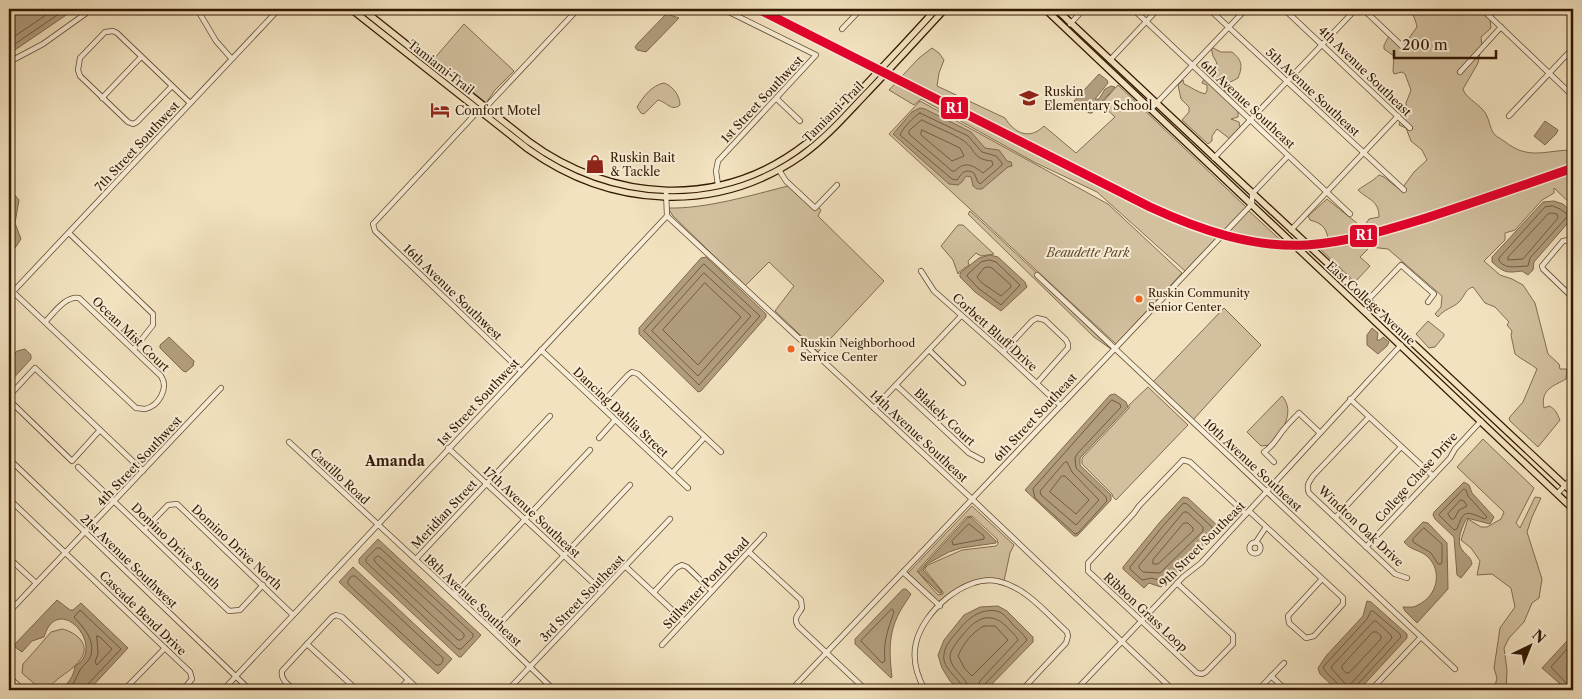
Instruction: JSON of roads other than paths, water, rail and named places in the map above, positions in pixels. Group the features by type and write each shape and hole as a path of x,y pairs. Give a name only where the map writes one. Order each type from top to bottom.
{"main road":[{"name":"Tamiami Trail","path":"351,9 486,107 534,145 563,163 576,170 613,183 666,194 718,185 758,172 799,150 875,79"},
{"name":"Tamiami Trail","path":"362,9 397,41 528,149 559,169 586,182 612,190 639,195 695,196 723,191 752,182 778,170 802,155 825,137 875,79 945,9"},
{"name":"Tamiami Trail","path":"891,62 936,9"},
{"name":"East College Avenue","path":"1045,9 1573,509"},
{"name":"East College Avenue","path":"1056,9 1400,334 1573,493"},
{"path":"1197,152 1198,143"},
{"path":"1370,316 1379,319 1400,334 1400,345 1409,344 1439,368"}],"street":[{"path":"9,62 43,44 92,9"},
{"name":"7th Street Southwest","path":"9,296 279,9"},
{"path":"480,110 486,107 578,9"},
{"name":"1st Street Southwest","path":"718,185 716,170 718,161 816,55 724,9"},
{"path":"842,29 861,9"},
{"path":"1066,28 1084,9"},
{"name":"6th Avenue Southeast","path":"1133,9 1350,214"},
{"path":"1110,60 1158,9"},
{"name":"5th Avenue Southeast","path":"1209,9 1404,190"},
{"path":"1151,109 1246,9"},
{"name":"4th Avenue Southeast","path":"1284,9 1410,128"},
{"path":"1214,158 1356,9"},
{"path":"1363,9 1403,47"},
{"path":"1482,9 1573,96"},
{"path":"199,10 216,41 231,58"},
{"path":"1460,72 1501,27"},
{"path":"172,86 133,124 128,122 80,76 78,64 80,58 105,32 113,31 117,33 190,103"},
{"path":"1509,116 1573,48"},
{"path":"102,98 141,57"},
{"path":"777,99 800,121"},
{"name":"16th Avenue Southwest","path":"480,110 373,224 373,227 521,371"},
{"path":"1290,230 1398,116"},
{"path":"1252,204 1252,194 1288,156"},
{"path":"559,169 563,163"},
{"path":"778,170 786,181 815,208 837,185"},
{"path":"666,194 667,216"},
{"name":"6th Street Southeast","path":"791,690 1252,204"},
{"name":"1st Street Southwest","path":"222,690 667,216"},
{"name":"14th Avenue Southeast","path":"667,216 972,499 1173,690"},
{"path":"69,233 153,314 153,325 134,349"},
{"path":"1573,244 1569,240 1563,241 1542,266 1573,298"},
{"path":"1367,301 1401,265 1434,294 1428,302"},
{"name":"Corbett Bluff Drive","path":"921,271 934,291 1004,352 1060,405"},
{"name":"10th Avenue Southeast","path":"1037,275 1456,669"},
{"name":"Ocean Mist Court","path":"13,292 136,408 146,409 158,400 164,389 165,382 161,376 79,298 68,299 45,322"},
{"path":"874,408 962,316"},
{"path":"1004,352 1037,318 1044,320 1052,326 1066,340 1068,348 1037,383"},
{"name":"9th Street Southeast","path":"1076,690 1177,583 1201,563 1400,345"},
{"name":"Dancing Dahlia Street","path":"541,350 688,488"},
{"path":"929,350 963,382"},
{"path":"100,430 72,461 9,398 35,368 143,471"},
{"path":"600,406 628,375 632,372 638,374 721,452"},
{"name":"Blakely Court","path":"896,385 969,453 982,460"},
{"name":"4th Street Southwest","path":"9,612 221,388"},
{"path":"1350,399 1432,476"},
{"path":"1274,462 1264,452 1270,448 1299,413 1319,432"},
{"name":"Meridian Street","path":"416,559 550,416"},
{"name":"Windton Oak Drive","path":"1369,417 1313,476 1308,485 1309,492 1395,574 1407,578"},
{"path":"599,438 615,420"},
{"name":"College Chase Drive","path":"1366,547 1481,421"},
{"path":"672,473 705,437"},
{"name":"Castillo Road","path":"289,442 378,524"},
{"path":"1336,517 1401,447"},
{"name":"17th Avenue Southeast","path":"448,448 602,591"},
{"path":"454,595 590,450"},
{"name":"21st Avenue Southwest","path":"9,459 250,690"},
{"name":"Ribbon Grass Loop","path":"1177,583 1233,635 1233,644 1202,674 1197,673 1088,571 1088,563 1182,460 1190,462 1248,512"},
{"name":"Domino Drive South","path":"78,467 229,611 240,610 263,585"},
{"path":"1558,494 1573,477"},
{"path":"492,631 630,485"},
{"name":"Cascade Bend Drive","path":"9,499 192,676 190,682 183,690"},
{"name":"Domino Drive North","path":"144,530 168,505 177,504 293,614"},
{"path":"1248,512 1343,598 1344,602 1314,636 1306,638 1289,623 1288,616 1322,579"},
{"name":"3rd Street Southeast","path":"508,690 670,519"},
{"name":"18th Avenue Southeast","path":"378,524 554,690"},
{"path":"1256,542 1266,527"},
{"name":"Stillwater Pond Road","path":"662,645 764,535"},
{"path":"749,552 801,600 802,608 796,616 795,622 866,690"},
{"path":"9,558 36,583"},
{"path":"654,592 676,568 682,565 687,567 712,591"},
{"path":"626,566 684,621"},
{"path":"903,572 940,606"},
{"path":"925,690 915,663 916,644 922,626 955,591 978,582 996,581 1012,586 1026,594 1067,632 1068,636 1066,643 1022,690"},
{"path":"295,690 283,679 282,671 332,617 336,616 342,617 419,690"},
{"path":"1371,690 1421,637"},
{"path":"307,644 357,690"},
{"path":"124,690 165,648"},
{"path":"1258,690 1284,663"},
{"path":"1271,676 1286,690"},
{"path":"9,677 23,690"},
{"path":"398,690 408,680"},
{"path":"1028,684 1035,690"}],"water":[{"path":"9,9 75,9 9,54"},
{"path":"668,12 670,15 679,18 646,52 637,50 635,47 638,43"},
{"path":"1099,74 1108,83 1095,99 1099,99 1105,89 1111,86 1115,87 1092,113 1089,113 1074,101"},
{"path":"920,108 971,132 985,148 999,150 1007,161 1011,162 1012,166 1008,167 982,189 977,189 973,186 971,177 966,176 958,185 949,184 893,134 912,112"},
{"path":"1545,121 1558,130 1545,145 1534,136"},
{"path":"9,192 14,194 19,200 15,223 21,239 11,254 12,258 9,262"},
{"path":"1554,201 1563,204 1573,213 1573,217 1534,262 1533,270 1528,275 1522,271 1506,271 1492,262 1492,257 1543,202"},
{"path":"990,255 998,257 1025,282 1027,287 1001,311 975,292 960,277 960,273 979,258"},
{"path":"706,257 766,314 766,317 701,391 698,392 639,334 639,328 701,258"},
{"path":"1372,328 1378,333 1377,340 1383,337 1389,342 1378,354 1367,345 1367,335"},
{"path":"169,337 194,361 193,366 186,372 160,348 160,345"},
{"path":"25,349 31,355 31,359 9,383 9,359 17,351"},
{"path":"1115,394 1126,402 1128,407 1080,458 1080,465 1111,495 1111,500 1077,536 1074,536 1025,490 1110,395"},
{"path":"1464,482 1469,485 1472,493 1494,517 1490,524 1467,518 1459,539 1463,551 1470,558 1472,564 1461,578 1457,575 1454,537 1433,515"},
{"path":"1183,497 1188,498 1220,528 1195,556 1161,587 1149,583 1144,588 1123,567"},
{"path":"971,517 996,543 961,548 927,564 923,570 940,589 942,593 939,593 918,572 967,518"},
{"path":"1423,522 1428,523 1447,543 1448,589 1417,623 1403,607 1416,606 1425,601 1433,590 1436,576 1433,563 1428,557 1404,542"},
{"path":"378,539 481,635 461,657 359,563 359,559"},
{"path":"353,567 452,659 438,674 339,582"},
{"path":"903,589 906,589 911,594 897,617 892,633 890,650 891,678 855,644 855,639"},
{"path":"57,600 70,610 73,610 81,603 128,648 89,690 60,690 70,680 75,666 84,658 86,647 77,627 69,621 59,619 51,624 44,637 32,641 22,652 14,645"},
{"path":"1367,601 1371,602 1407,634 1407,638 1359,690 1337,690 1320,674 1318,668 1326,656 1363,616"},
{"path":"998,606 1007,611 1033,637 1033,642 986,690 960,690 950,681 942,668 938,655 944,640 964,615 980,607"},
{"path":"1567,641 1573,646 1573,690 1567,690 1542,668"}],"place":[{"name":"Ruskin Elementary School","path":"1029,98"},
{"name":"Comfort Motel","path":"440,110"},
{"name":"Ruskin Bait & Tackle","path":"595,164"},
{"name":"Ruskin Community Senior Center","path":"1139,299"},
{"name":"Ruskin Neighborhood Service Center","path":"791,349"}],"district":[{"name":"Amanda","path":"395,461"}],"park label":[{"name":"Beaudette Park","path":"1088,252"}]}
